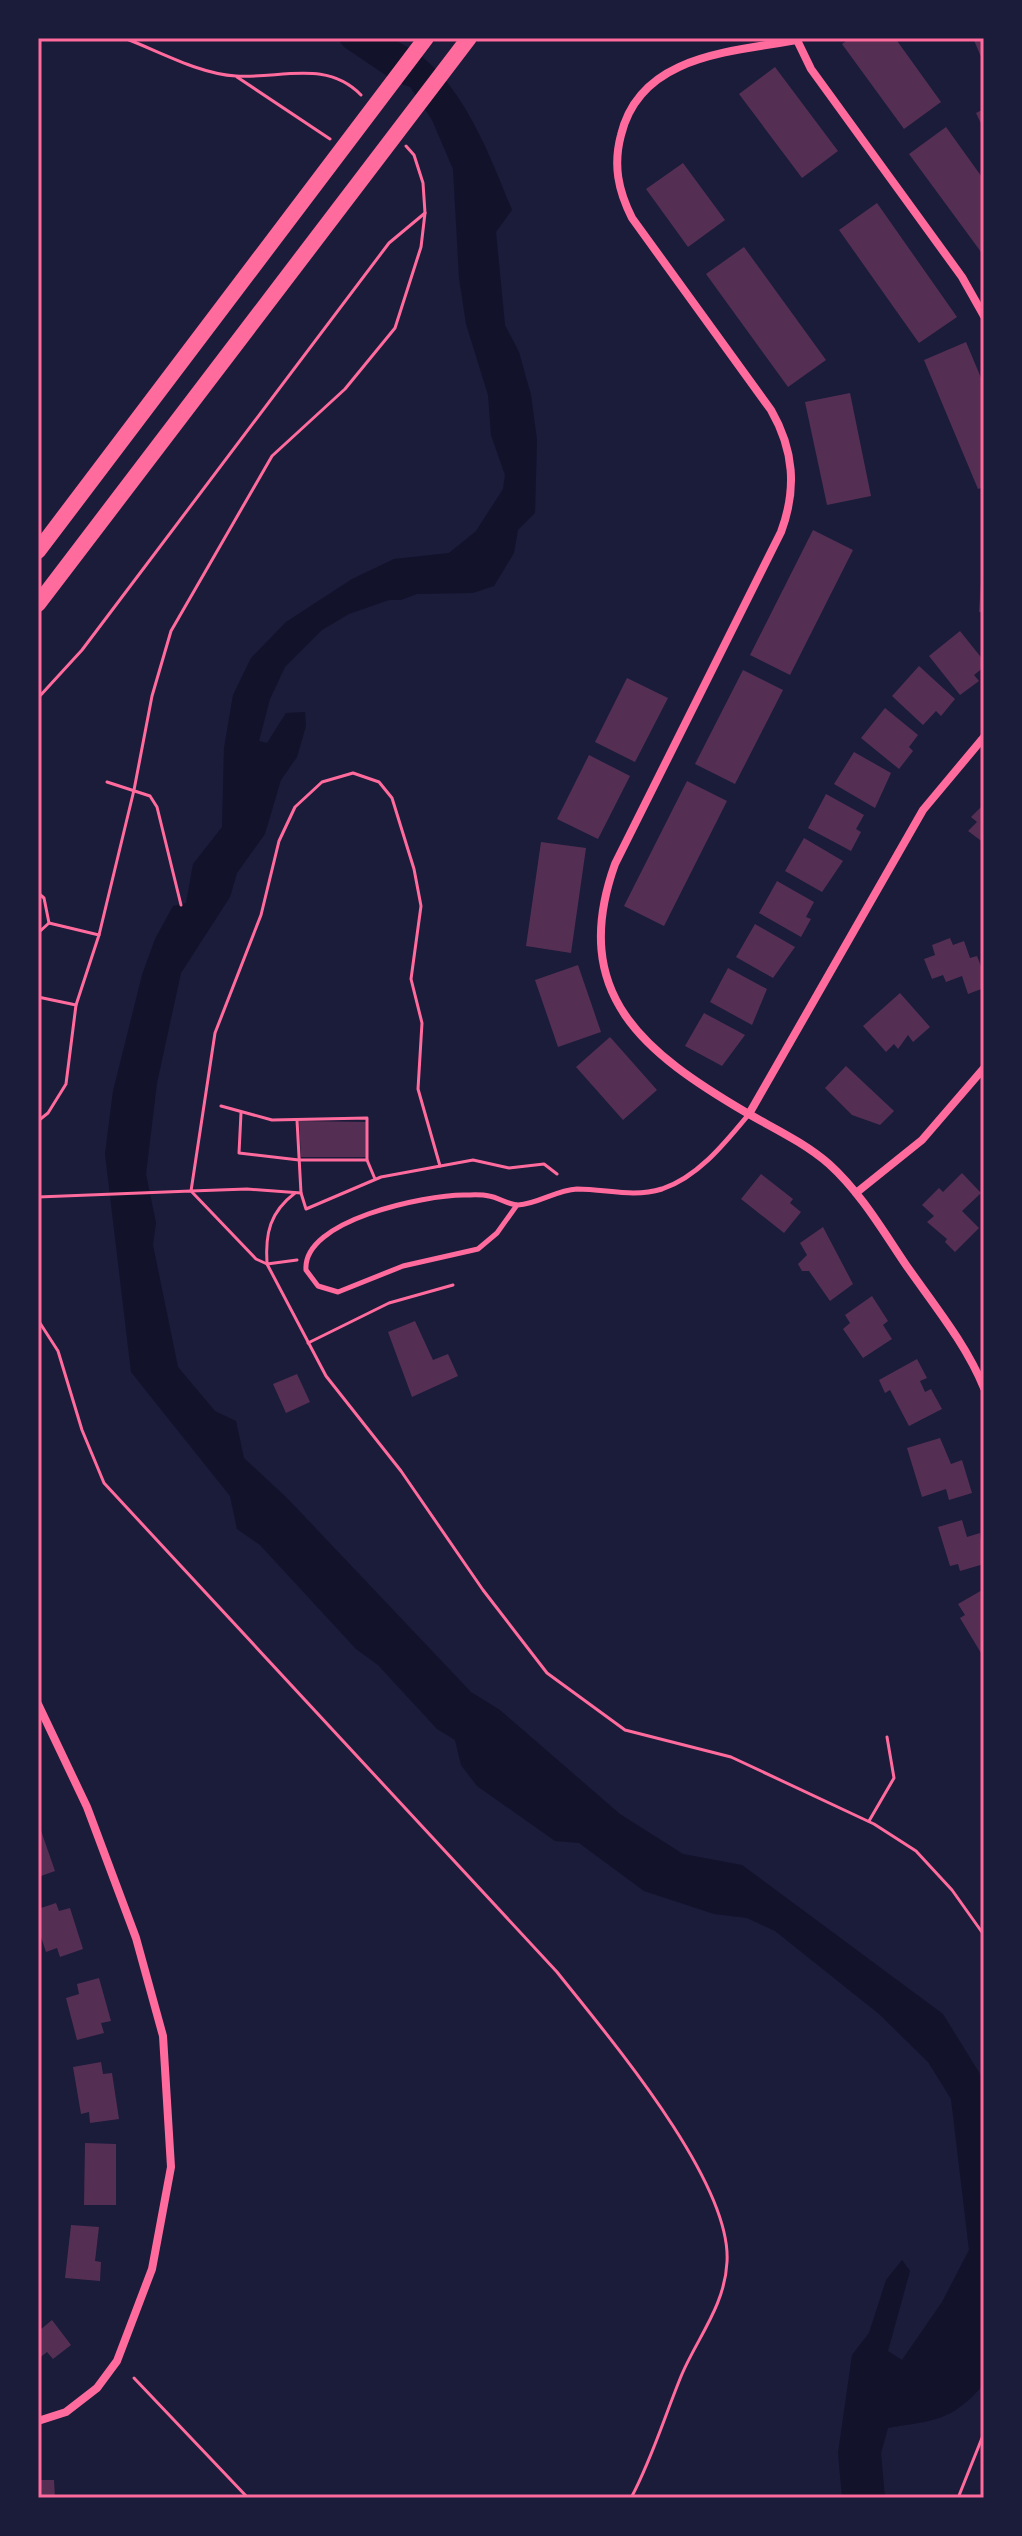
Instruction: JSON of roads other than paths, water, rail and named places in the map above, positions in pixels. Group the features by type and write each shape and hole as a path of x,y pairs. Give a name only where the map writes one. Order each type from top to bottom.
{"main road":[{"path":"38,551 426,38"},
{"path":"38,604 469,38"}],"street":[{"path":"984,316 962,277 811,69 797,39 701,58 659,77 630,110 617,149 619,187 632,218 771,410 785,438 792,469 791,501 781,532 615,864 602,919 608,975 634,1030 663,1060 801,1143 829,1164 856,1193 959,1342 984,1388"},
{"path":"749,1114 923,810 984,737"},
{"path":"856,1193 922,1140 984,1068"},
{"path":"38,1704 87,1807 136,1938 163,2036 171,2167 152,2269 117,2361 97,2388 66,2412 38,2421"}],"lane":[{"path":"517,1205 497,1233 478,1249 403,1266 338,1292 329,1291 310,1278 305,1260 307,1251 320,1237 387,1208 459,1195 488,1195 517,1205 563,1191 631,1195 681,1181 727,1140 749,1114"}]}
